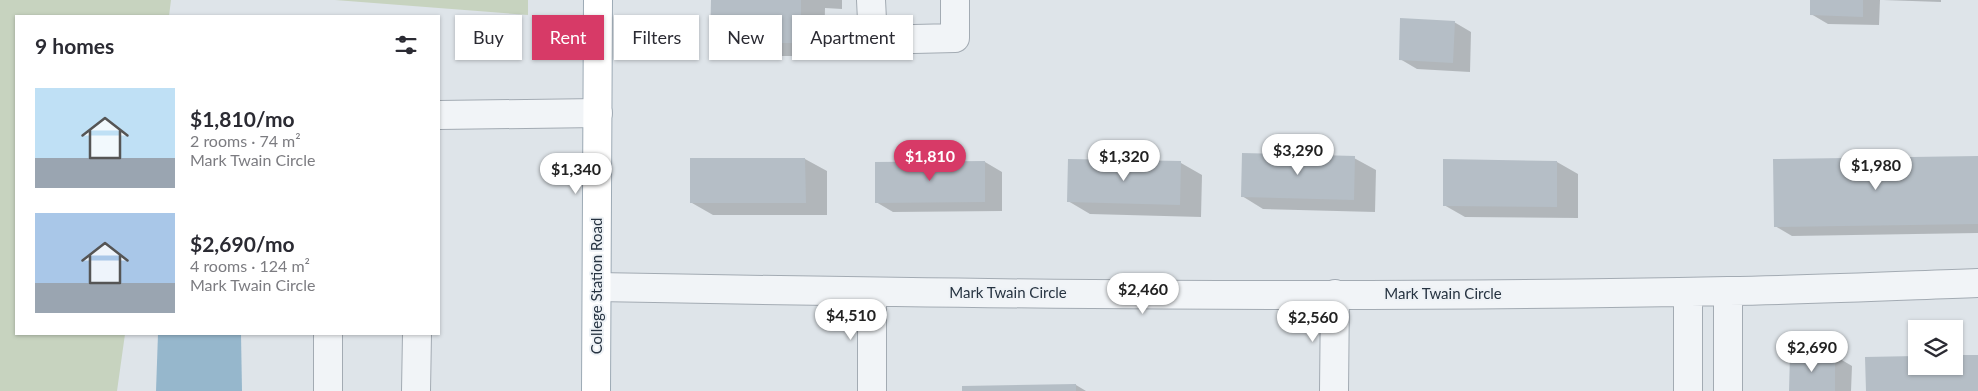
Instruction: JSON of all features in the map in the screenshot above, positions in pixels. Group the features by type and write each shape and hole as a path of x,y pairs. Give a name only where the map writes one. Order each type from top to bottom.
{"main road":[{"name":"College Station Road","path":"596,391 598,0"}],"street":[{"path":"871,0 873,40 955,38 955,0"},
{"path":"440,115 598,112"},
{"name":"Mark Twain Circle","path":"597,287 872,292 1335,294 1728,292 1978,282"},
{"path":"872,292 872,391"},
{"path":"1688,292 1688,391"},
{"path":"1728,292 1728,391"},
{"path":"1334,391 1335,294"},
{"path":"328,335 328,391"},
{"path":"416,391 417,335"}],"green space":[{"path":"0,0 171,0 169,15 15,15 15,335 125,335 117,391 0,391"},
{"path":"335,0 528,0 528,15"}],"water":[{"path":"158,335 241,335 242,391 156,391"}],"building":[{"path":"711,0 801,0 801,15 792,15 792,43 782,43 782,15 711,15"},
{"path":"1810,0 1863,0 1863,17 1810,15"},
{"path":"1400,18 1455,21 1453,63 1399,60"},
{"path":"1242,153 1355,156 1354,200 1241,197"},
{"path":"1978,156 1978,224 1774,227 1773,159"},
{"path":"690,158 805,158 806,203 690,203"},
{"path":"1068,159 1181,161 1180,205 1067,202"},
{"path":"1443,159 1557,161 1557,207 1443,206"},
{"path":"985,161 985,202 875,203 875,162"},
{"path":"1790,354 1835,355 1835,391 1789,391"},
{"path":"1963,355 1978,355 1978,391 1866,391 1865,357 1908,356 1908,375 1963,375"},
{"path":"1076,384 1076,391 962,391 962,386"}]}
